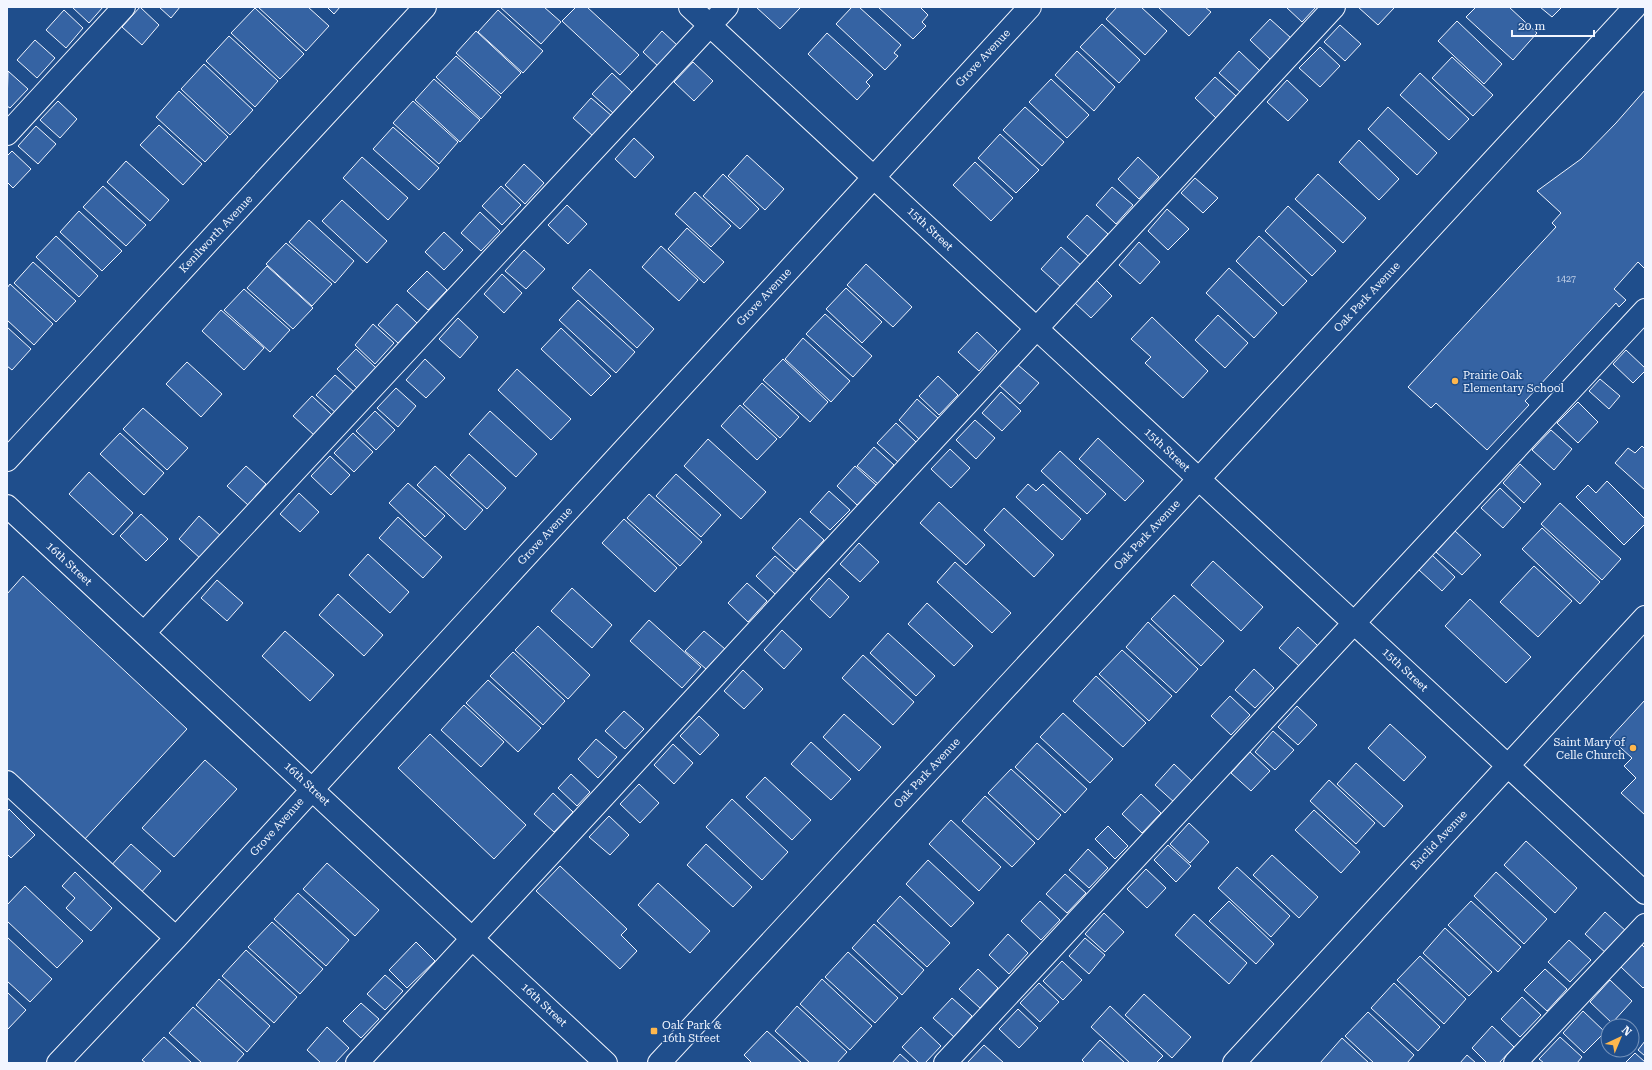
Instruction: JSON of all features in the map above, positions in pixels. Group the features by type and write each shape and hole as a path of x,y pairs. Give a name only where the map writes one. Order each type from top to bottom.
{"street":[{"path":"7,134 124,7"},
{"name":"Kenilworth Avenue","path":"7,460 425,7"},
{"name":"15th Street","path":"690,7 1645,893"},
{"path":"144,633 727,7"},
{"name":"Grove Avenue","path":"58,1063 176,938 1030,7"},
{"path":"357,1063 1334,7"},
{"name":"Oak Park Avenue","path":"659,1063 1635,7"},
{"path":"945,1063 1645,310"},
{"name":"16th Street","path":"7,506 606,1063"},
{"name":"Euclid Avenue","path":"1234,1063 1645,617"},
{"path":"8,786 176,938"},
{"path":"1515,1063 1645,925"}],"building":[{"path":"72,7 103,7 89,23"},
{"path":"140,7 159,25 142,45 122,27"},
{"path":"159,7 180,7 171,18"},
{"path":"258,7 308,7 329,26 306,51"},
{"path":"327,7 340,7 334,14"},
{"path":"500,7 544,7 561,22 541,44"},
{"path":"576,7 587,7 639,55 620,75 562,21"},
{"path":"756,7 799,7 800,8 780,29"},
{"path":"852,7 859,7 901,45 894,53 898,56 885,70 836,24"},
{"path":"878,7 920,7 928,15 922,22 926,26 913,39"},
{"path":"1117,7 1141,7 1167,31 1145,55 1106,19"},
{"path":"1158,7 1205,7 1211,12 1189,36"},
{"path":"1286,7 1316,7 1302,22"},
{"path":"1358,7 1393,7 1394,8 1378,25"},
{"path":"1476,7 1509,7 1537,33 1513,60 1466,17"},
{"path":"1540,7 1562,7 1552,17"},
{"path":"255,8 304,54 280,79 231,33"},
{"path":"64,10 83,28 66,48 46,30"},
{"path":"498,10 543,51 523,73 478,32"},
{"path":"1270,19 1291,38 1271,60 1250,40"},
{"path":"1457,21 1502,64 1484,84 1438,41"},
{"path":"1102,24 1140,60 1119,83 1080,47"},
{"path":"1340,25 1361,44 1345,61 1324,42"},
{"path":"476,31 521,73 501,94 456,53"},
{"path":"662,31 678,46 659,67 643,52"},
{"path":"827,33 873,75 866,82 870,86 857,100 808,54"},
{"path":"229,36 278,81 255,107 206,61"},
{"path":"35,40 55,58 37,78 17,60"},
{"path":"1320,47 1340,66 1320,87 1299,68"},
{"path":"1077,51 1115,87 1094,111 1055,75"},
{"path":"1239,51 1260,71 1240,92 1219,73"},
{"path":"456,56 501,97 481,119 436,77"},
{"path":"1452,57 1493,95 1473,116 1432,78"},
{"path":"693,62 713,81 694,101 674,82"},
{"path":"204,64 253,110 230,135 181,89"},
{"path":"8,71 28,89 10,108 7,106"},
{"path":"612,73 632,92 613,113 592,94"},
{"path":"1420,73 1469,119 1449,140 1400,95"},
{"path":"1215,77 1236,96 1216,118 1195,98"},
{"path":"434,79 480,120 460,142 415,100"},
{"path":"1051,79 1089,115 1067,138 1029,102"},
{"path":"1287,80 1308,100 1288,121 1267,102"},
{"path":"1645,90 1645,269 1638,262 1614,289 1626,300 1619,307 1616,303 1525,401 1529,405 1487,450 1436,403 1431,408 1408,387 1556,227 1552,223 1561,213 1537,191 1581,159"},
{"path":"179,91 228,137 205,162 156,117"},
{"path":"591,98 612,116 593,136 573,118"},
{"path":"58,101 77,119 60,138 40,120"},
{"path":"413,101 458,142 439,164 393,123"},
{"path":"1025,107 1064,142 1042,166 1003,130"},
{"path":"1388,107 1437,153 1417,175 1368,129"},
{"path":"159,125 202,164 183,185 140,145"},
{"path":"36,126 56,144 38,164 18,146"},
{"path":"393,127 439,168 419,190 373,149"},
{"path":"1000,134 1039,170 1016,193 978,158"},
{"path":"634,138 654,157 635,178 615,159"},
{"path":"1359,140 1399,179 1379,200 1339,162"},
{"path":"12,151 31,169 13,188 7,182 7,156"},
{"path":"747,155 784,189 765,210 728,176"},
{"path":"362,157 408,198 388,220 343,178"},
{"path":"1138,157 1159,177 1139,199 1118,179"},
{"path":"126,161 169,200 150,221 107,182"},
{"path":"975,162 1013,198 991,221 953,185"},
{"path":"524,164 544,183 525,204 505,185"},
{"path":"723,174 759,209 740,229 703,196"},
{"path":"1318,174 1366,218 1343,243 1295,199"},
{"path":"1195,178 1218,198 1203,213 1181,193"},
{"path":"103,186 146,225 126,246 83,207"},
{"path":"501,186 521,205 502,225 482,206"},
{"path":"1112,187 1133,205 1116,224 1096,205"},
{"path":"695,192 731,226 711,247 675,214"},
{"path":"342,200 387,241 367,263 322,221"},
{"path":"567,205 587,224 568,244 548,225"},
{"path":"1288,206 1336,251 1312,276 1265,231"},
{"path":"1167,209 1189,229 1168,250 1148,231"},
{"path":"79,211 122,251 102,271 60,232"},
{"path":"480,212 500,231 481,251 461,233"},
{"path":"1087,215 1108,234 1088,256 1067,237"},
{"path":"309,220 354,261 335,283 289,242"},
{"path":"687,228 724,262 704,283 668,249"},
{"path":"444,232 463,250 444,270 425,252"},
{"path":"56,236 98,276 79,297 36,257"},
{"path":"1259,236 1307,281 1283,306 1236,261"},
{"path":"1139,242 1160,262 1140,284 1119,265"},
{"path":"286,243 332,284 312,306 266,264"},
{"path":"661,246 698,280 679,301 642,267"},
{"path":"1061,247 1082,266 1062,288 1041,269"},
{"path":"524,250 545,269 526,289 505,271"},
{"path":"33,262 76,301 56,322 14,283"},
{"path":"866,264 912,307 893,327 847,285"},
{"path":"267,266 313,308 293,329 247,288"},
{"path":"1229,268 1277,313 1254,338 1206,293"},
{"path":"590,269 654,329 637,348 572,288"},
{"path":"427,271 447,290 428,310 407,291"},
{"path":"502,274 522,293 504,313 484,294"},
{"path":"1096,280 1112,296 1091,318 1075,303"},
{"path":"10,284 53,324 34,345 7,320 7,288"},
{"path":"846,288 882,322 862,343 826,309"},
{"path":"244,289 290,330 270,352 224,310"},
{"path":"578,300 635,352 616,373 559,320"},
{"path":"397,304 417,323 398,343 378,325"},
{"path":"221,310 264,348 244,370 202,331"},
{"path":"825,314 872,356 853,377 806,334"},
{"path":"1218,315 1248,343 1225,368 1195,340"},
{"path":"1152,317 1208,371 1183,398 1145,363 1151,357 1131,339"},
{"path":"458,318 478,337 460,358 439,339"},
{"path":"373,324 394,343 375,364 355,345"},
{"path":"7,327 31,349 12,370 7,366"},
{"path":"561,328 611,376 591,396 541,349"},
{"path":"977,332 997,351 979,371 958,352"},
{"path":"803,338 850,381 831,402 785,359"},
{"path":"356,349 376,368 357,388 337,369"},
{"path":"1626,350 1645,368 1645,371 1633,383 1613,364"},
{"path":"425,359 445,378 426,398 406,380"},
{"path":"783,359 828,402 810,422 763,380"},
{"path":"187,362 222,394 201,417 166,384"},
{"path":"1018,365 1039,383 1020,404 999,385"},
{"path":"517,369 571,419 551,440 498,390"},
{"path":"335,375 355,393 337,414 316,395"},
{"path":"938,376 958,395 939,415 919,396"},
{"path":"1600,379 1620,396 1609,409 1589,391"},
{"path":"762,383 799,417 780,438 743,404"},
{"path":"396,388 416,406 398,427 377,408"},
{"path":"1001,392 1021,411 1002,431 982,413"},
{"path":"312,396 332,415 314,435 293,416"},
{"path":"917,399 938,418 919,439 899,420"},
{"path":"1578,402 1598,422 1578,443 1557,423"},
{"path":"740,405 777,439 757,460 721,426"},
{"path":"143,408 188,448 167,470 123,429"},
{"path":"375,411 395,430 376,450 356,431"},
{"path":"490,411 537,454 516,477 469,434"},
{"path":"975,420 995,438 976,459 956,440"},
{"path":"896,423 916,442 898,462 877,443"},
{"path":"1551,430 1572,449 1554,470 1532,450"},
{"path":"120,433 164,473 144,495 100,454"},
{"path":"353,433 373,452 354,472 334,453"},
{"path":"1098,438 1144,481 1125,501 1079,459"},
{"path":"708,439 766,492 741,519 684,466"},
{"path":"1642,446 1645,449 1645,490 1615,463 1628,448 1635,453"},
{"path":"874,447 894,465 878,484 857,466"},
{"path":"950,449 970,468 951,488 931,469"},
{"path":"1060,451 1106,494 1087,514 1041,471"},
{"path":"469,454 506,488 487,509 450,475"},
{"path":"330,456 350,475 331,495 311,476"},
{"path":"1520,464 1541,484 1524,503 1503,483"},
{"path":"246,466 266,484 248,505 227,486"},
{"path":"435,466 483,510 465,530 417,485"},
{"path":"855,466 876,485 857,505 837,486"},
{"path":"89,472 133,513 113,535 69,494"},
{"path":"676,474 721,515 701,537 656,496"},
{"path":"1607,481 1645,519 1645,524 1624,545 1576,497 1588,485 1596,493"},
{"path":"408,483 445,516 425,537 389,503"},
{"path":"1028,484 1036,491 1043,484 1081,519 1062,540 1016,497"},
{"path":"1500,488 1521,508 1503,528 1481,508"},
{"path":"829,491 850,510 830,530 810,512"},
{"path":"299,493 319,512 300,532 280,514"},
{"path":"649,494 702,542 680,566 627,518"},
{"path":"939,502 985,545 966,565 920,523"},
{"path":"1560,503 1621,559 1602,580 1541,524"},
{"path":"1004,508 1054,555 1034,577 984,530"},
{"path":"141,514 168,539 146,561 120,536"},
{"path":"199,516 222,537 201,559 179,539"},
{"path":"398,517 442,557 423,578 379,538"},
{"path":"800,518 824,540 796,570 772,548"},
{"path":"624,519 677,568 655,592 602,543"},
{"path":"1542,528 1600,582 1580,604 1522,549"},
{"path":"1455,531 1481,555 1462,575 1436,552"},
{"path":"859,543 879,562 860,582 840,564"},
{"path":"368,554 409,592 390,613 349,575"},
{"path":"1432,555 1455,577 1442,591 1419,570"},
{"path":"775,556 795,574 776,595 756,576"},
{"path":"1213,561 1263,607 1241,631 1191,585"},
{"path":"955,562 1011,613 992,633 937,582"},
{"path":"1534,566 1572,601 1538,637 1500,602"},
{"path":"23,576 187,729 83,841 7,771 7,594"},
{"path":"829,578 849,597 830,618 810,599"},
{"path":"217,580 243,603 227,621 201,598"},
{"path":"747,583 767,601 748,622 728,603"},
{"path":"572,588 612,625 592,648 551,611"},
{"path":"338,594 383,635 364,656 319,615"},
{"path":"1174,595 1224,641 1201,666 1151,619"},
{"path":"1470,599 1531,657 1506,683 1445,626"},
{"path":"927,603 973,646 954,666 908,624"},
{"path":"649,620 701,667 682,688 630,641"},
{"path":"1148,622 1198,669 1176,693 1126,647"},
{"path":"538,626 590,675 568,699 515,650"},
{"path":"1298,627 1318,646 1299,666 1279,648"},
{"path":"782,630 802,649 784,669 764,650"},
{"path":"285,631 334,675 310,701 262,656"},
{"path":"704,631 725,649 706,669 685,651"},
{"path":"888,633 935,676 916,696 870,653"},
{"path":"1122,650 1172,696 1149,721 1099,674"},
{"path":"513,652 565,701 543,725 490,676"},
{"path":"863,655 914,702 893,725 842,678"},
{"path":"1254,669 1274,688 1255,708 1235,690"},
{"path":"743,670 763,689 744,709 724,691"},
{"path":"1096,676 1146,723 1123,747 1073,701"},
{"path":"488,680 541,728 518,752 466,703"},
{"path":"1230,696 1250,715 1231,735 1211,716"},
{"name":"Saint Mary of Celle Church","path":"1645,700 1645,815 1621,793 1636,778 1624,766 1632,758 1610,738"},
{"path":"464,705 504,742 481,767 441,730"},
{"path":"1297,706 1317,725 1298,745 1278,727"},
{"path":"624,711 644,729 625,749 605,731"},
{"path":"1063,713 1113,759 1090,783 1040,737"},
{"path":"844,714 881,747 859,771 823,737"},
{"path":"699,716 719,735 700,755 680,736"},
{"path":"1390,724 1426,757 1404,781 1368,748"},
{"path":"1273,731 1294,750 1275,770 1255,752"},
{"path":"430,734 526,825 494,859 398,768"},
{"path":"596,739 617,757 598,778 578,759"},
{"path":"811,742 851,779 831,800 791,764"},
{"path":"1037,743 1087,789 1065,813 1015,767"},
{"path":"673,744 693,763 674,784 654,765"},
{"path":"1250,752 1270,771 1251,791 1231,773"},
{"path":"205,760 237,789 174,857 142,828"},
{"path":"1356,763 1403,806 1384,827 1337,784"},
{"path":"1174,764 1194,783 1175,803 1155,785"},
{"path":"1011,769 1061,815 1038,840 988,793"},
{"path":"571,774 590,792 577,806 558,788"},
{"path":"765,777 811,820 792,840 746,797"},
{"path":"1329,780 1375,823 1356,844 1310,801"},
{"path":"639,784 659,803 640,823 620,804"},
{"path":"553,793 573,812 554,832 534,814"},
{"path":"1141,794 1161,813 1142,833 1122,814"},
{"path":"985,796 1035,843 1012,867 962,821"},
{"path":"732,799 788,852 762,880 706,827"},
{"path":"9,809 35,835 11,858 7,854 7,812"},
{"path":"1314,810 1360,852 1341,873 1295,830"},
{"path":"609,816 629,835 610,855 589,837"},
{"path":"951,820 1001,867 979,891 929,844"},
{"path":"1189,823 1209,842 1190,863 1170,844"},
{"path":"1108,826 1128,846 1115,859 1095,839"},
{"path":"1526,841 1577,888 1555,913 1504,865"},
{"path":"131,844 161,871 137,897 107,870"},
{"path":"706,844 752,887 733,907 687,865"},
{"path":"1168,845 1191,866 1176,882 1154,860"},
{"path":"1088,849 1108,868 1089,888 1069,870"},
{"path":"1272,855 1318,897 1299,918 1253,875"},
{"path":"928,860 974,903 951,927 906,884"},
{"path":"327,863 379,910 355,936 303,889"},
{"path":"560,866 627,929 621,935 637,951 620,969 536,891"},
{"path":"1237,867 1290,916 1271,937 1218,888"},
{"path":"1146,869 1166,888 1147,908 1127,889"},
{"path":"75,872 112,908 91,931 66,908 75,898 62,886"},
{"path":"1496,872 1547,919 1524,944 1474,896"},
{"path":"1065,874 1086,893 1067,913 1046,894"},
{"path":"658,883 710,931 690,953 638,905"},
{"path":"25,886 83,941 57,968 7,921 7,905"},
{"path":"298,893 349,940 326,966 274,919"},
{"path":"900,896 950,943 927,967 877,921"},
{"path":"1040,901 1060,920 1041,940 1021,921"},
{"path":"1229,901 1274,944 1256,964 1209,921"},
{"path":"1471,901 1521,947 1498,972 1448,925"},
{"path":"1605,912 1627,932 1607,954 1585,934"},
{"path":"1104,913 1124,932 1105,952 1085,934"},
{"path":"1194,914 1247,963 1229,984 1175,935"},
{"path":"272,922 323,969 300,994 248,947"},
{"path":"874,924 924,970 902,995 852,948"},
{"path":"1445,928 1492,972 1469,996 1423,953"},
{"path":"1008,934 1028,953 1009,974 989,955"},
{"path":"7,937 52,979 30,1002 7,981"},
{"path":"1085,938 1105,955 1089,974 1069,956"},
{"path":"1569,940 1591,960 1570,982 1548,962"},
{"path":"416,942 435,961 407,988 389,970"},
{"path":"1642,945 1645,948 1645,986 1643,988 1621,967"},
{"path":"246,950 297,997 274,1023 222,976"},
{"path":"848,952 898,998 875,1023 825,977"},
{"path":"1420,956 1466,999 1444,1024 1397,980"},
{"path":"1062,961 1082,980 1063,1000 1043,981"},
{"path":"978,969 998,988 980,1008 959,989"},
{"path":"1545,969 1567,989 1547,1011 1524,990"},
{"path":"385,975 403,991 385,1010 367,994"},
{"path":"219,979 270,1026 247,1052 196,1005"},
{"path":"822,979 872,1026 850,1050 800,1004"},
{"path":"1610,980 1632,1001 1617,1018 1607,1018 1590,1002"},
{"path":"1039,983 1059,1002 1040,1022 1020,1003"},
{"path":"1394,983 1440,1027 1418,1051 1371,1008"},
{"path":"7,992 26,1010 7,1030"},
{"path":"1144,994 1191,1037 1172,1058 1125,1015"},
{"path":"1522,997 1541,1015 1520,1037 1501,1019"},
{"path":"952,998 972,1016 954,1037 933,1018"},
{"path":"361,1003 379,1019 361,1038 343,1021"},
{"path":"797,1006 847,1052 837,1063 810,1063 775,1031"},
{"path":"1110,1006 1163,1056 1156,1063 1130,1063 1091,1027"},
{"path":"193,1007 244,1054 236,1063 202,1063 169,1033"},
{"path":"1018,1009 1038,1028 1019,1048 999,1029"},
{"path":"1583,1011 1600,1027 1600,1037 1584,1053 1563,1033"},
{"path":"1368,1012 1414,1055 1407,1063 1374,1063 1345,1036"},
{"path":"1492,1026 1514,1047 1499,1063 1487,1063 1472,1048"},
{"path":"327,1027 349,1048 335,1063 321,1063 307,1050"},
{"path":"921,1027 941,1046 925,1063 919,1063 902,1047"},
{"path":"767,1031 802,1063 752,1063 744,1055"},
{"path":"164,1037 192,1063 146,1063 142,1060"},
{"path":"1560,1037 1582,1057 1577,1063 1544,1063 1539,1059"},
{"path":"1342,1038 1369,1063 1320,1063"},
{"path":"1100,1040 1125,1063 1085,1063 1082,1060"},
{"path":"1645,1041 1645,1056 1640,1052 1640,1047"},
{"path":"984,1045 1004,1063 967,1063"},
{"path":"900,1054 910,1063 892,1063"},
{"path":"1467,1055 1476,1063 1460,1063"},
{"path":"1630,1058 1640,1058 1645,1062 1645,1063 1625,1063"}],"place":[{"name":"Prairie Oak Elementary School","path":"1455,381"},
{"name":"Saint Mary of Celle Church","path":"1633,748"},
{"name":"Oak Park & 16th Street","path":"654,1031"}]}
